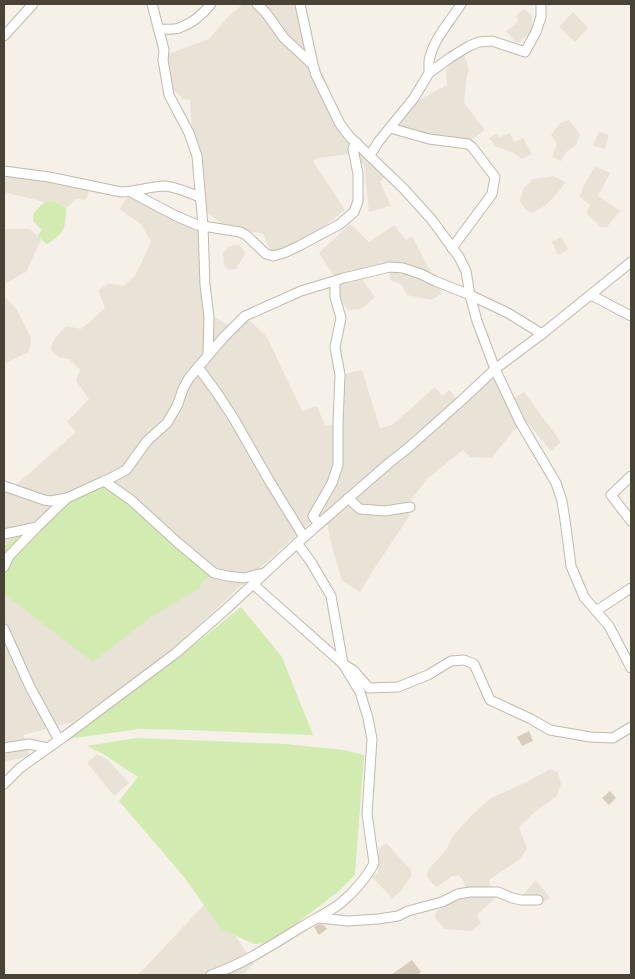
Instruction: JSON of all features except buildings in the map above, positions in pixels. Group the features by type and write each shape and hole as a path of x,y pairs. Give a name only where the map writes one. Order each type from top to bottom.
{"street":[{"path":"4,36 33,4"},
{"path":"152,4 164,50 169,95 193,142 197,156 203,226 205,285 209,317 208,355"},
{"path":"159,29 170,30 180,28 201,14 211,4"},
{"path":"257,4 266,12 284,38 313,65"},
{"path":"300,4 316,75 340,124 432,220 459,257 466,271 477,321 495,369 520,422 556,483 562,501 571,566 584,597 610,626 631,668"},
{"path":"429,73 429,61 432,51 461,4"},
{"path":"370,155 414,98 429,73 451,57 478,42 492,41 525,52 536,32 541,17 541,4"},
{"path":"390,128 429,139 468,144 494,177 492,194 452,248"},
{"path":"131,192 190,222 240,232 246,235 266,254 273,256 284,253 340,224 354,212 358,201 358,174 353,149 357,143"},
{"path":"4,171 49,177 122,192 166,186 200,197"},
{"path":"4,784 20,768 176,653 300,540 408,448 495,369 542,334 631,262"},
{"path":"4,486 51,501 68,498 126,470 147,441 167,422 177,406 189,378 245,316 301,291 335,280 390,267 403,268 470,295 508,313 542,334"},
{"path":"319,524 313,516 332,483 338,465 340,375 336,347 341,318 336,297 335,280"},
{"path":"591,295 631,316"},
{"path":"198,367 234,419 270,482 330,596 343,664 360,692 372,740 367,814 374,863 371,870 342,902 319,918 239,963 211,975"},
{"path":"631,476 611,495 631,521"},
{"path":"104,481 131,500 214,573 244,578 264,573"},
{"path":"4,566 9,556 68,498"},
{"path":"348,498 360,509 385,511 410,507"},
{"path":"4,534 37,527"},
{"path":"252,584 343,664 353,670 369,688 398,687 428,675 451,661 464,660 474,664 490,700 550,730 590,737 613,738 631,727"},
{"path":"596,611 631,588"},
{"path":"4,630 30,687 60,740"},
{"path":"4,748 29,744 48,748"},
{"path":"319,918 378,920 398,916 408,911 442,902 458,894 470,892 498,892 521,900 538,900"}],"shaded area":[{"path":"243,4 305,4 319,65 337,108 346,127 387,175 380,182 391,206 369,212 364,165 350,154 318,158 313,161 345,210 304,242 272,254 263,234 225,226 205,211 201,155 192,132 190,100 183,99 170,87 165,55 209,39 229,16"},
{"path":"524,9 532,15 532,31 517,44 506,31 518,22 517,14"},
{"path":"573,12 588,28 575,42 559,27"},
{"path":"464,54 469,70 464,103 485,130 465,144 393,129 417,101 447,85 446,70 453,61"},
{"path":"569,120 580,134 576,145 566,152 561,161 552,157 557,144 551,135 560,123"},
{"path":"599,131 609,135 605,149 593,146"},
{"path":"510,133 514,142 523,138 532,154 522,159 514,153 495,146 489,138 496,134 499,137"},
{"path":"595,166 610,173 598,196 620,211 607,227 601,227 586,213 590,205 580,197 583,187"},
{"path":"4,172 90,186 86,200 76,199 66,208 54,201 44,202 4,192"},
{"path":"553,176 565,182 561,189 545,206 532,213 525,209 520,202 523,189 533,179"},
{"path":"130,194 206,229 207,284 212,316 235,329 246,317 267,337 302,411 317,406 325,426 338,423 340,375 362,370 380,428 392,425 435,387 442,396 449,390 461,404 497,371 513,399 524,392 561,442 551,451 527,422 513,431 492,458 470,457 463,450 428,478 404,509 410,515 360,592 342,581 326,518 315,518 166,655 73,722 23,735 30,756 4,762 4,489 9,491 76,432 67,422 89,399 76,381 80,370 69,359 59,357 50,349 55,338 66,326 81,329 105,308 98,290 110,283 123,286 135,276 151,242 141,224 119,209"},
{"path":"350,224 369,242 394,225 406,240 412,236 442,294 431,300 407,295 402,285 390,280 389,269 360,276 375,297 361,309 348,310 339,297 338,282 319,253"},
{"path":"4,229 30,229 41,240 26,272 4,284"},
{"path":"561,237 569,249 558,255 552,242"},
{"path":"239,245 245,254 236,269 230,270 224,266 223,253 227,248"},
{"path":"4,296 17,310 31,338 29,352 4,364"},
{"path":"97,754 107,759 129,783 114,796 87,763"},
{"path":"550,769 558,772 561,784 557,796 535,812 519,827 527,849 519,860 489,880 494,899 477,915 481,923 471,931 445,929 434,917 437,911 464,891 465,884 459,875 452,876 437,887 427,876 428,870 447,849 452,837 491,798 529,781"},
{"path":"386,843 411,870 411,877 399,893 392,898 372,877 378,873 379,849"},
{"path":"536,880 550,898 540,904 529,901 523,895"},
{"path":"204,905 221,929 235,935 254,964 242,975 138,975"}],"green space":[{"path":"54,201 66,208 65,221 63,230 47,244 37,236 42,230 33,221 34,213 44,202"},
{"path":"107,481 150,511 179,540 216,571 203,581 199,589 152,616 93,662 4,594 4,546 68,499"},
{"path":"241,607 282,657 313,735 139,729 68,739 174,661"},
{"path":"136,738 286,744 344,750 364,755 355,875 339,891 271,943 254,944 221,929 184,877 119,801 138,777 87,746"}]}
